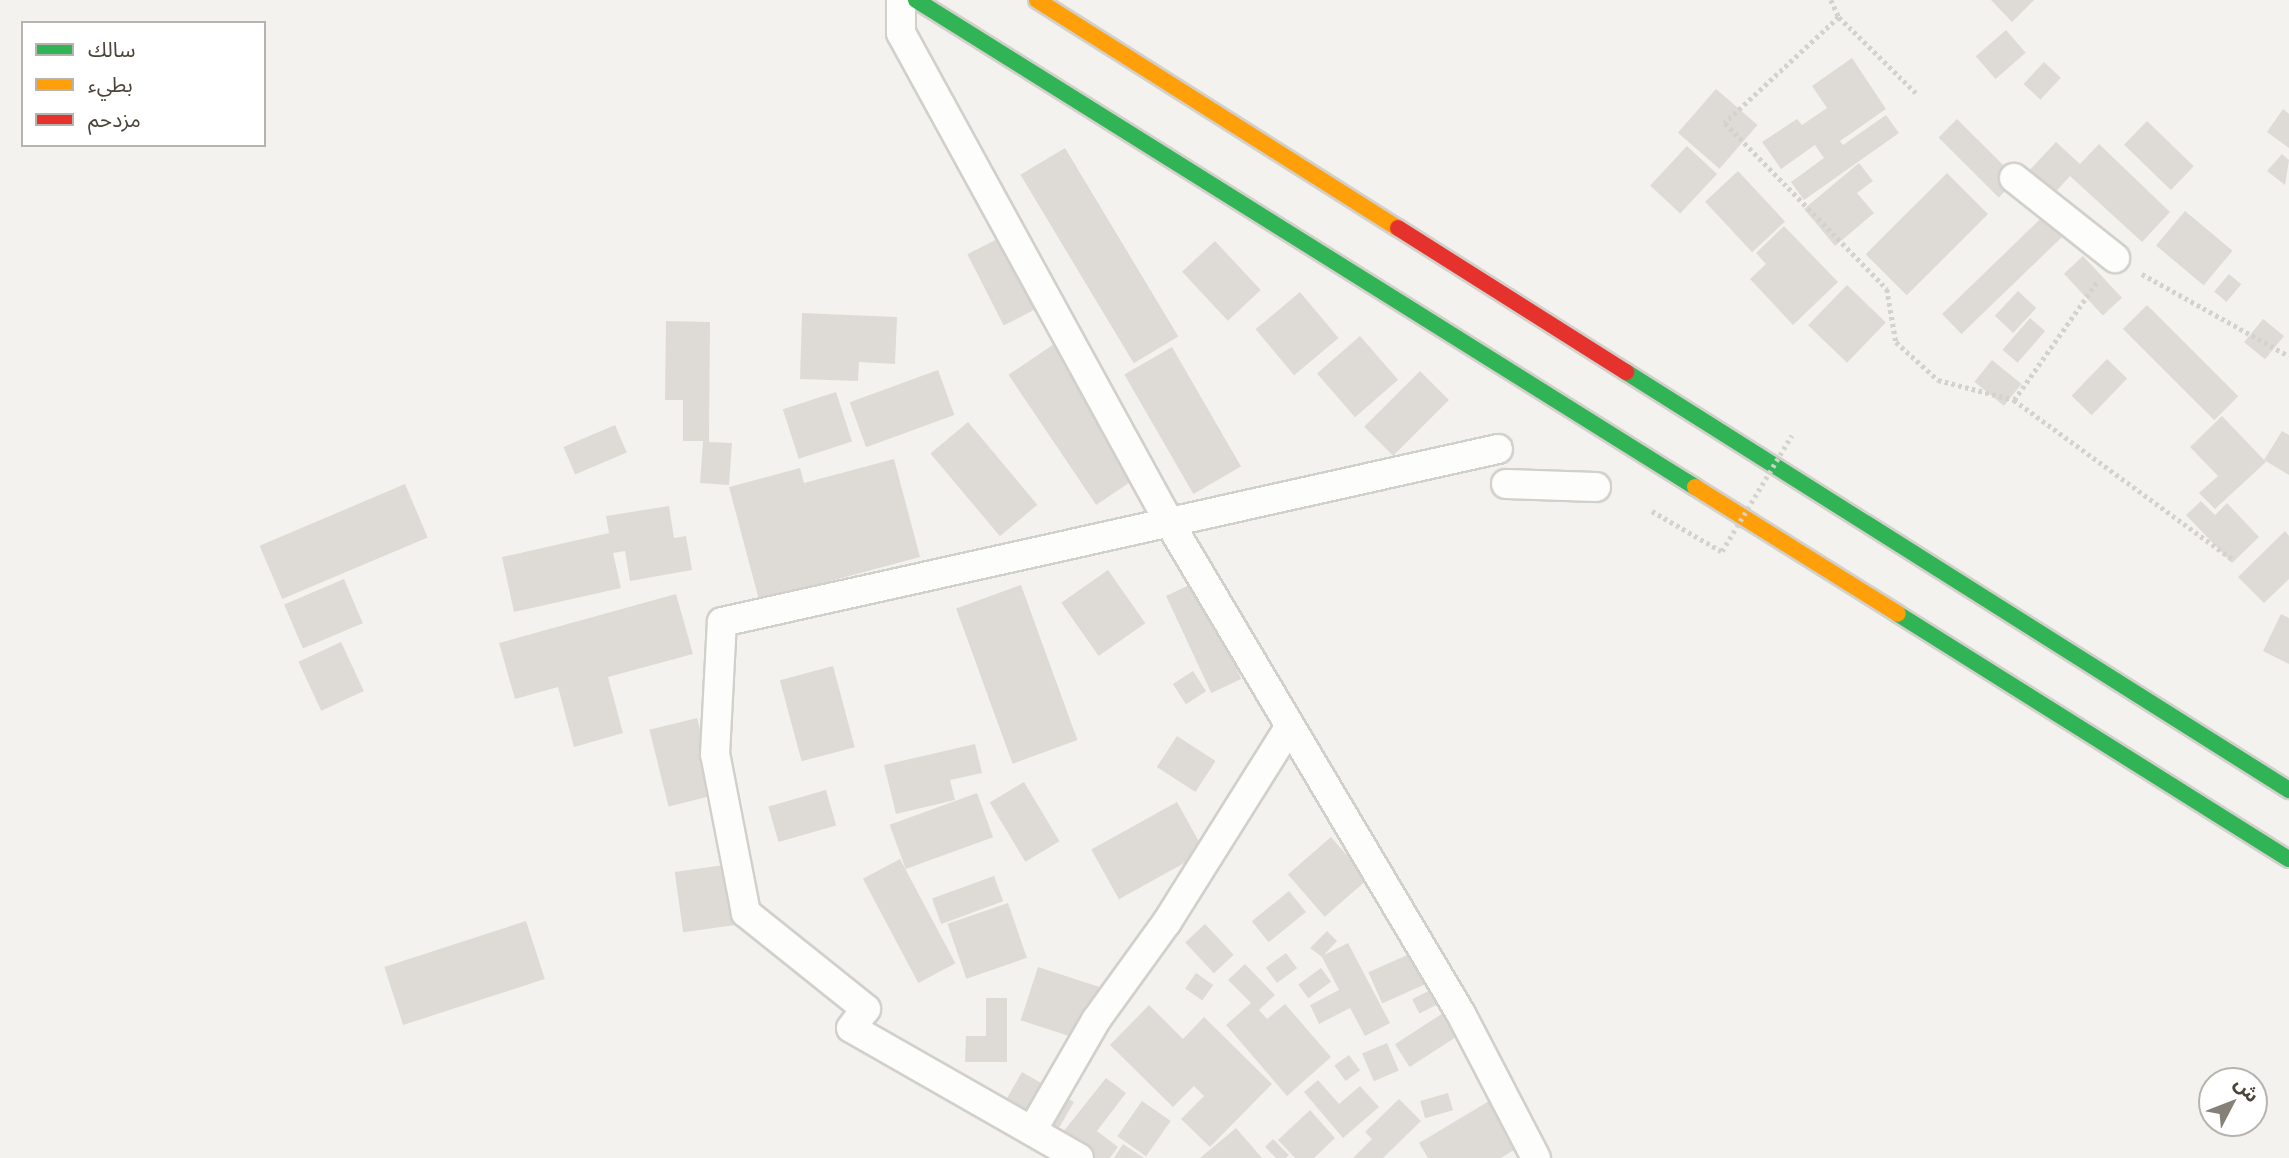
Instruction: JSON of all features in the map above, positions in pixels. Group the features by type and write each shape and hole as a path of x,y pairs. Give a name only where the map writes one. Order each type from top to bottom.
{"highway":[{"path":"916,0 1014,65 2289,859"},
{"path":"1037,0 2289,790"},
{"path":"1054,0 1129,58"},
{"path":"2187,727 2241,739"}],"street":[{"path":"901,0 901,33 1169,522 1461,1014 1536,1158"},
{"path":"2014,178 2115,258"},
{"path":"1079,1158 851,1028 866,1009 746,914 715,754 722,622 1498,449"},
{"path":"1506,484 1596,487"},
{"path":"1032,1130 1096,1020 1167,922 1290,726"}],"path":[{"path":"1831,0 1839,17 1916,93"},
{"path":"1839,17 1725,123 1887,289 1896,342 1938,380 2014,400 2235,561"},
{"path":"2014,400 2115,258 2289,356"},
{"path":"1652,511 1722,551 1792,435"}],"building":[{"path":"1991,0 2034,0 2012,22"},
{"path":"2006,30 2026,53 1995,79 1976,56"},
{"path":"1852,58 1886,109 1840,141 1843,145 1886,115 1899,133 1804,200 1791,182 1824,158 1815,145 1781,169 1762,142 1797,119 1802,125 1827,108 1812,86"},
{"path":"2044,62 2061,78 2040,100 2024,84"},
{"path":"1716,89 1758,125 1719,169 1678,133"},
{"path":"2283,109 2289,114 2289,148 2267,132"},
{"path":"1957,119 2017,179 1999,197 1939,137"},
{"path":"2147,121 2194,166 2171,190 2124,145"},
{"path":"2056,142 2080,164 2099,144 2170,212 2142,242 2070,176 2051,197 2026,174"},
{"path":"1687,146 1717,174 1680,213 1650,185"},
{"path":"1065,148 1178,337 1134,363 1020,175"},
{"path":"2282,154 2289,160 2285,185 2267,171"},
{"path":"1859,163 1873,181 1857,193 1874,213 1835,246 1804,209"},
{"path":"1738,171 1785,221 1752,252 1705,202"},
{"path":"1947,173 1988,214 1907,295 1866,254"},
{"path":"2060,200 2079,220 1961,334 1942,314"},
{"path":"2185,211 2232,251 2204,285 2156,245"},
{"path":"1784,226 1838,282 1793,325 1750,279 1766,264 1756,253"},
{"path":"1003,236 1039,307 1004,325 967,254"},
{"path":"1215,241 1261,290 1228,321 1182,272"},
{"path":"2083,256 2122,298 2103,315 2064,274"},
{"path":"2229,274 2241,284 2226,302 2214,292"},
{"path":"1847,285 1886,323 1847,363 1808,325"},
{"path":"2018,291 2036,308 2013,333 1995,316"},
{"path":"1300,292 1339,338 1294,375 1256,329"},
{"path":"2147,305 2238,396 2214,420 2123,329"},
{"path":"802,313 897,317 895,364 859,362 858,381 800,379"},
{"path":"2030,318 2045,331 2018,363 2002,350"},
{"path":"2263,319 2284,336 2265,359 2244,342"},
{"path":"666,321 710,322 709,442 732,443 729,485 700,483 703,441 683,441 683,400 665,400"},
{"path":"1360,336 1398,380 1355,417 1317,373"},
{"path":"1054,344 1142,474 1096,505 1008,375"},
{"path":"1172,347 1241,467 1193,494 1124,375"},
{"path":"2107,359 2127,378 2092,415 2072,396"},
{"path":"1992,360 2022,384 2004,406 1974,382"},
{"path":"938,370 954,415 866,447 850,402"},
{"path":"1420,371 1449,400 1393,456 1364,427"},
{"path":"836,392 852,441 799,459 783,409"},
{"path":"2222,416 2266,462 2215,509 2199,493 2218,476 2190,447"},
{"path":"968,422 1037,505 1000,536 930,453"},
{"path":"615,425 627,453 575,474 563,447"},
{"path":"2282,431 2289,435 2289,475 2264,460"},
{"path":"894,459 920,557 759,600 729,487 800,468 804,483"},
{"path":"405,484 428,537 282,599 260,546"},
{"path":"2201,501 2215,515 2227,503 2259,537 2232,563 2186,515"},
{"path":"669,506 674,538 686,536 692,570 630,581 625,551 613,553 621,588 514,612 502,557 609,533 606,516"},
{"path":"2285,531 2289,536 2289,579 2264,603 2238,577"},
{"path":"1108,570 1145,623 1099,656 1061,603"},
{"path":"344,579 363,623 303,649 284,604"},
{"path":"1196,582 1241,679 1211,693 1166,596"},
{"path":"1021,585 1077,740 1013,764 956,609"},
{"path":"676,594 693,654 608,677 623,733 574,747 558,687 515,699 499,643"},
{"path":"2281,614 2289,618 2289,664 2263,651"},
{"path":"341,642 364,691 321,711 298,662"},
{"path":"833,666 855,747 802,761 780,680"},
{"path":"1193,671 1206,691 1186,704 1173,684"},
{"path":"697,718 716,795 669,807 649,730"},
{"path":"1177,736 1216,761 1195,792 1157,767"},
{"path":"975,744 982,773 950,780 955,800 896,814 884,765"},
{"path":"1024,782 1060,841 1025,862 990,803"},
{"path":"826,790 836,826 779,842 768,807"},
{"path":"977,793 993,837 906,869 890,825"},
{"path":"1177,802 1205,852 1119,899 1091,850"},
{"path":"1331,837 1368,879 1325,917 1288,874"},
{"path":"900,859 955,963 918,983 863,879"},
{"path":"745,862 753,922 683,932 675,872"},
{"path":"994,876 1003,901 941,924 932,899"},
{"path":"1289,891 1306,912 1269,942 1252,921"},
{"path":"1008,903 1027,958 966,979 947,924"},
{"path":"526,921 545,979 403,1025 384,967"},
{"path":"1205,924 1234,955 1214,973 1185,942"},
{"path":"1327,931 1337,941 1324,955 1348,943 1390,1023 1365,1036 1350,1008 1319,1024 1310,1005 1339,990 1322,957 1310,948"},
{"path":"1414,952 1428,983 1382,1003 1368,972"},
{"path":"1286,953 1297,968 1277,983 1266,968"},
{"path":"1245,964 1275,995 1259,1010 1267,1019 1285,1004 1331,1057 1287,1096 1226,1025 1251,1003 1228,980"},
{"path":"1038,967 1110,990 1093,1044 1021,1020"},
{"path":"1321,968 1331,982 1308,998 1298,984"},
{"path":"1196,973 1213,985 1202,1001 1185,989"},
{"path":"1438,986 1445,1000 1419,1013 1412,999"},
{"path":"986,998 1007,998 1007,1062 965,1062 966,1036 986,1036"},
{"path":"1457,1004 1472,1027 1410,1067 1395,1044"},
{"path":"1149,1005 1183,1039 1204,1017 1272,1084 1210,1147 1181,1119 1204,1096 1194,1086 1173,1107 1110,1045"},
{"path":"1387,1043 1399,1071 1374,1081 1362,1054"},
{"path":"1349,1055 1360,1070 1346,1081 1334,1066"},
{"path":"1022,1072 1074,1102 1049,1144 998,1114"},
{"path":"1106,1078 1126,1093 1097,1131 1118,1147 1110,1158 1085,1158 1059,1137"},
{"path":"1318,1080 1339,1104 1360,1086 1379,1107 1343,1138 1304,1092"},
{"path":"1448,1093 1453,1110 1425,1118 1420,1101"},
{"path":"1399,1099 1421,1121 1383,1158 1353,1158 1372,1139 1365,1132"},
{"path":"1142,1101 1171,1121 1146,1156 1117,1136"},
{"path":"1489,1101 1517,1148 1501,1158 1428,1158 1419,1143"},
{"path":"1310,1110 1335,1138 1314,1158 1295,1158 1278,1140"},
{"path":"1236,1128 1262,1158 1200,1158"},
{"path":"1273,1139 1289,1155 1286,1158 1276,1158 1265,1147"},
{"path":"1123,1144 1144,1158 1114,1158"}],"traffic: fast":[{"path":"916,0 1695,487"},
{"path":"1626,372 2289,790"},
{"path":"1898,614 2289,859"}],"traffic: slow":[{"path":"1037,0 1398,228"},
{"path":"1695,487 1898,614"}],"traffic: jam":[{"path":"1398,228 1626,372"}]}
